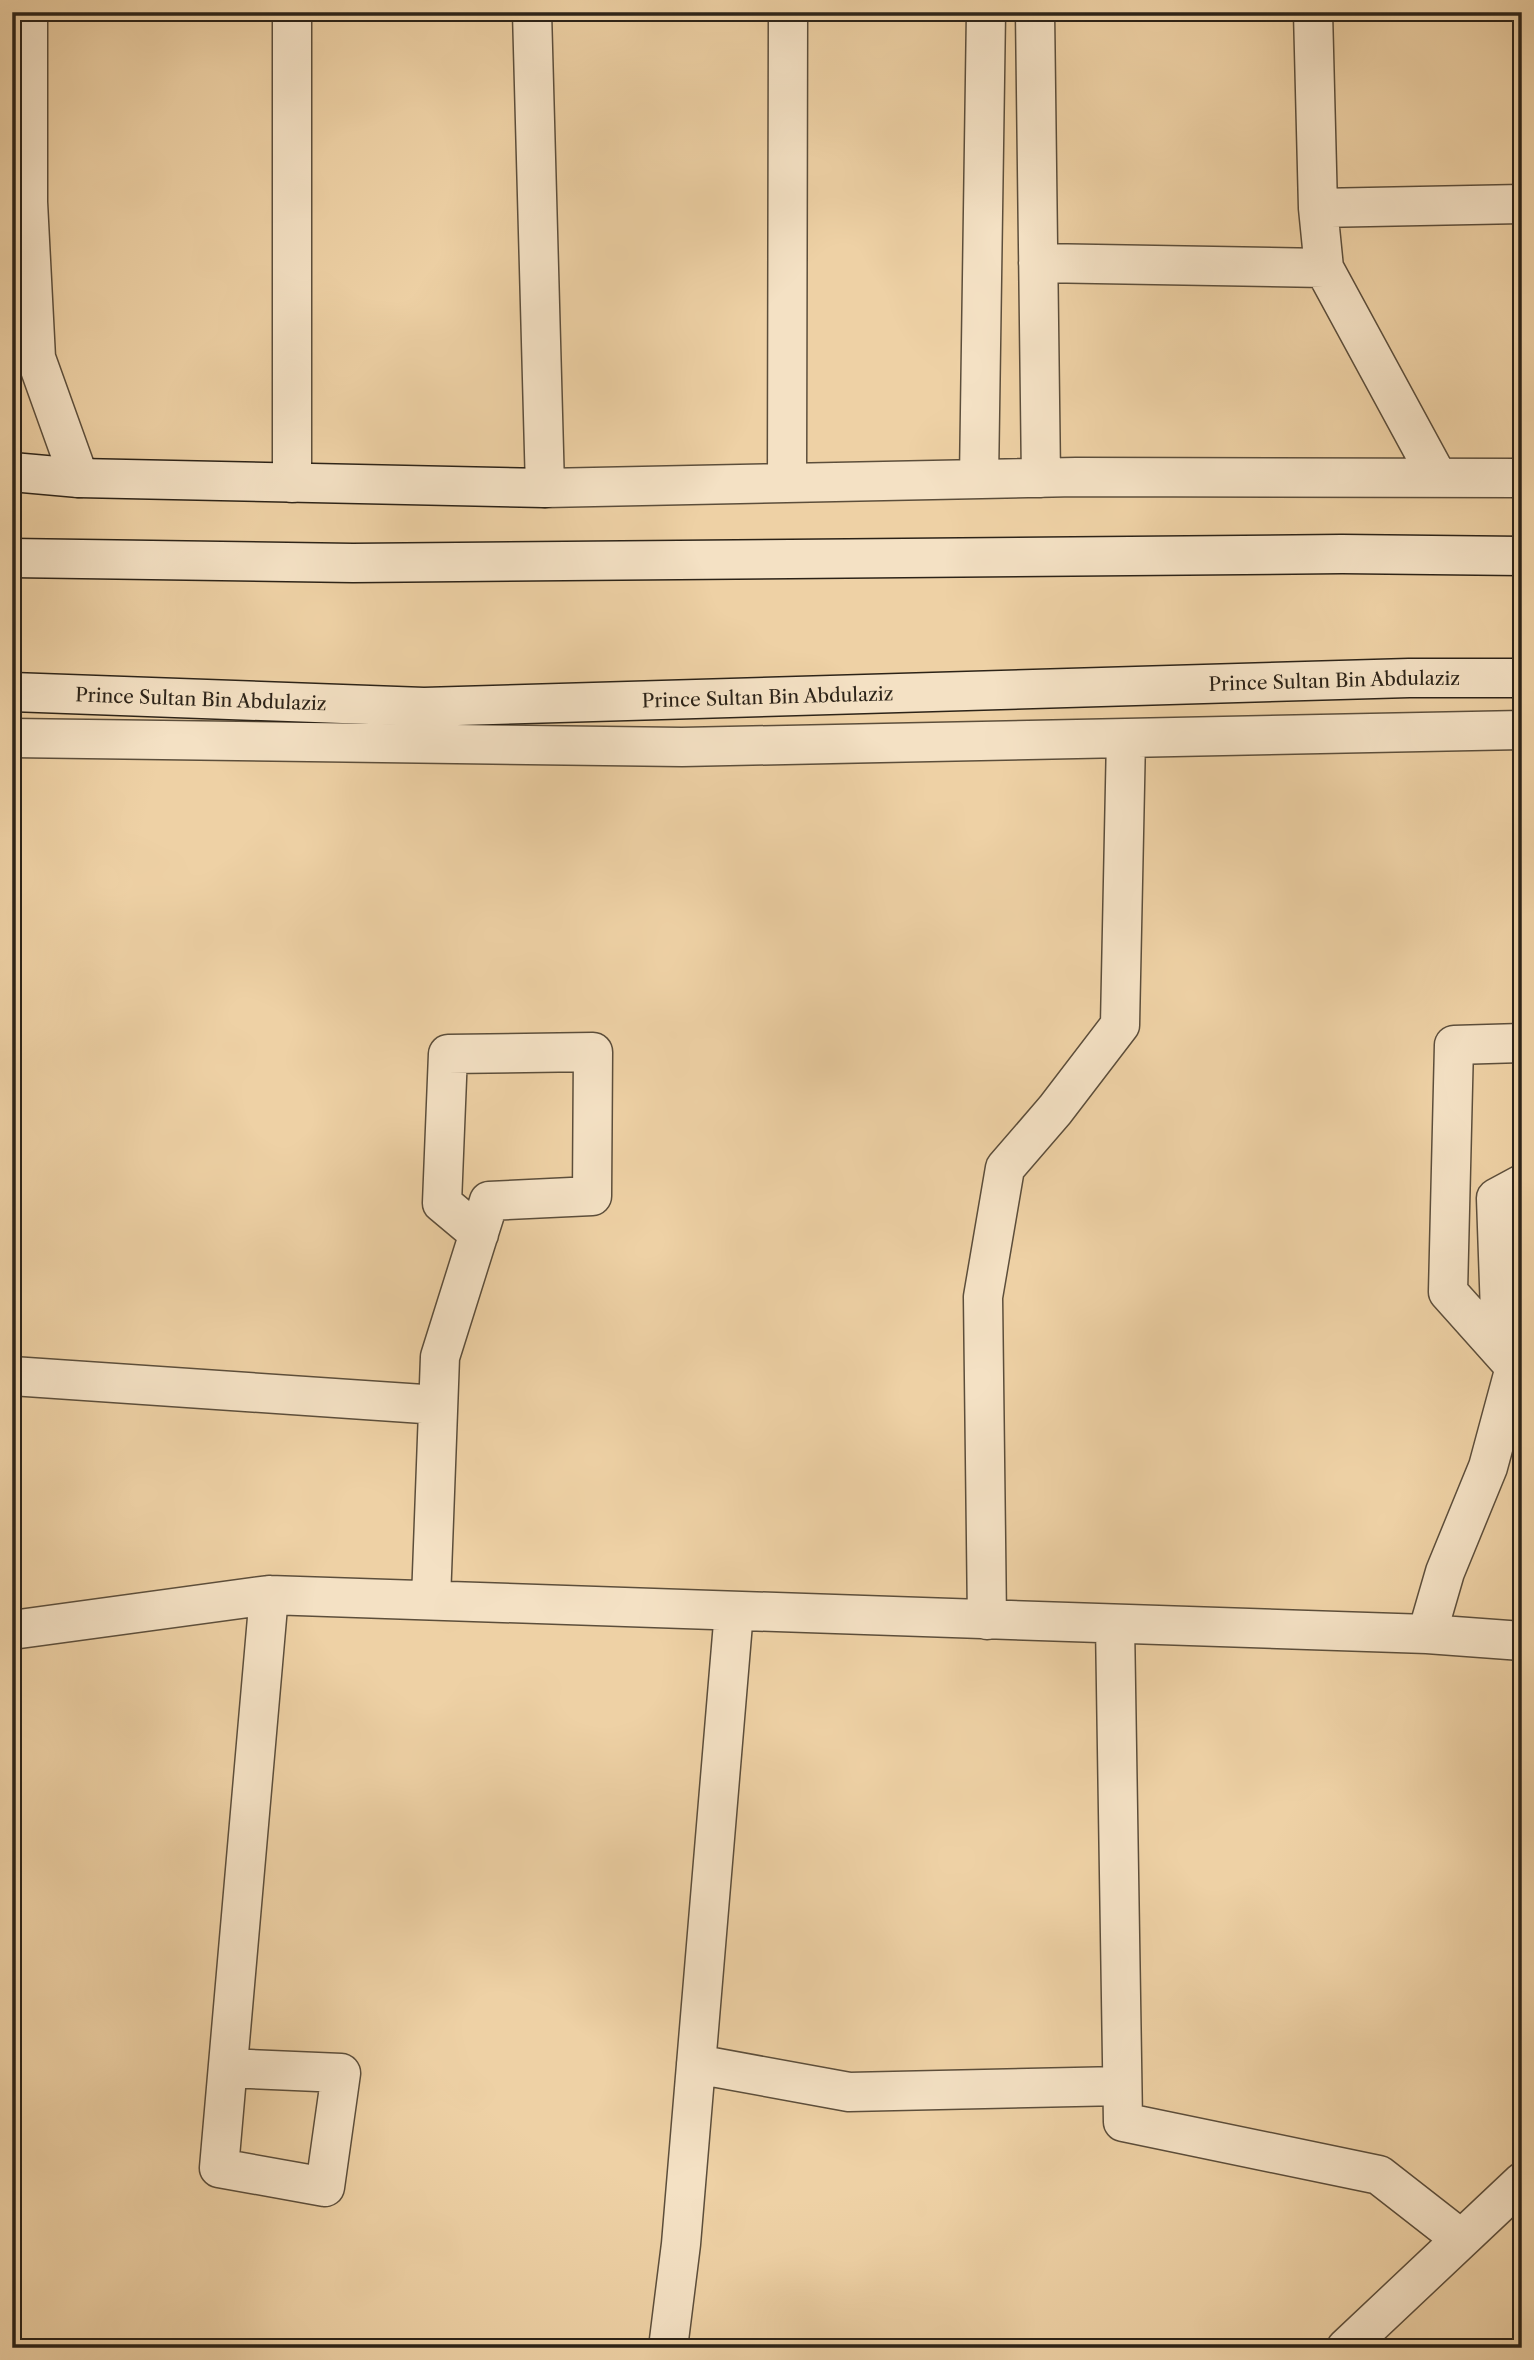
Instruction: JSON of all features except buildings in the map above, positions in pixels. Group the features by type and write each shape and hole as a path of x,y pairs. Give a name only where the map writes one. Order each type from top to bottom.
{"street":[{"path":"28,12 28,201 36,358 79,478"},
{"path":"292,12 292,483"},
{"path":"532,12 545,488"},
{"path":"787,483 788,12"},
{"path":"979,479 986,12"},
{"path":"1035,12 1041,478"},
{"path":"1313,12 1318,208 1324,268 1438,478"},
{"path":"1318,208 1522,204"},
{"path":"1038,263 1324,268"},
{"path":"12,472 79,478 545,488 1041,478 1522,478"},
{"path":"12,558 353,563 1342,554 1522,556"},
{"name":"Prince Sultan Bin Abdulaziz","path":"12,692 424,707 1409,678 1522,678"},
{"path":"12,738 682,747 1522,730"},
{"path":"988,1620 983,1297 1005,1168 1055,1110 1120,1025 1126,738"},
{"path":"1518,1362 1448,1292 1454,1045 1522,1043"},
{"path":"431,1600 440,1357 479,1234 489,1201 592,1196 593,1052 448,1054 442,1202 479,1234"},
{"path":"1427,1634 1446,1572 1488,1467 1518,1362 1500,1313 1496,1198 1522,1184"},
{"path":"12,1376 438,1405"},
{"path":"12,1630 269,1595 1427,1634 1522,1641"},
{"path":"228,2068 269,1595"},
{"path":"668,2348 681,2244 734,1611"},
{"path":"1115,1624 1123,2122 1379,2175 1461,2239"},
{"path":"696,2064 849,2092 1122,2086"},
{"path":"1346,2348 1522,2182"}]}
